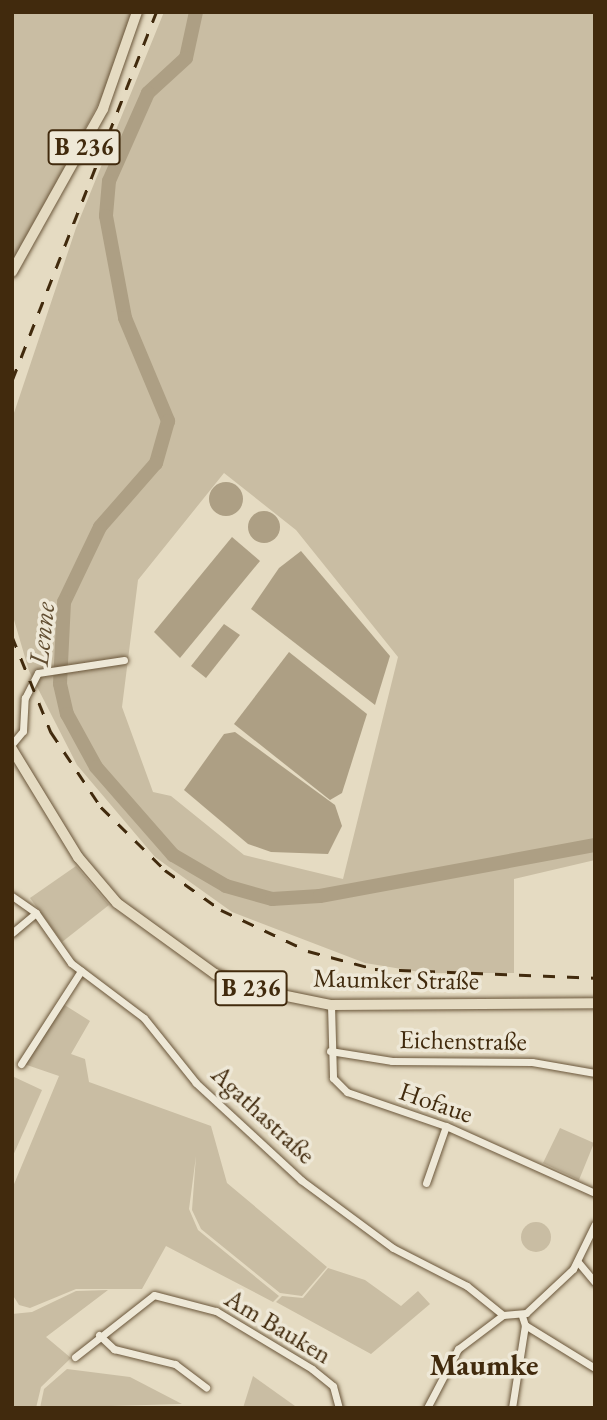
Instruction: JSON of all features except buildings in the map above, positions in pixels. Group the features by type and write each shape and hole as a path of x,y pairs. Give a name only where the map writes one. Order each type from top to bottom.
{"main road":[{"name":"B 236","path":"12,272 99,118 137,12"},
{"name":"Maumker Straße","path":"12,749 78,857 151,934 236,982 331,1005 595,1003"}],"street":[{"path":"12,744 26,723 29,686 47,669 124,660"},
{"name":"Agathastraße","path":"12,896 36,913 81,971 144,1018 196,1083 301,1180 393,1248 467,1286 503,1315"},
{"path":"12,933 36,913"},
{"path":"21,1064 81,971"},
{"name":"Hofaue","path":"331,1005 330,1051 333,1078 348,1092 446,1126 595,1193"},
{"name":"Eichenstraße","path":"330,1051 392,1061 532,1062 595,1073"},
{"path":"426,1182 446,1126"},
{"path":"427,1408 458,1349 503,1315 523,1315 578,1262 595,1224"},
{"path":"578,1262 595,1282"},
{"name":"Am Bauken","path":"75,1356 99,1335 155,1295 197,1304 312,1369 333,1387 339,1408"},
{"path":"512,1408 526,1325 523,1315"},
{"path":"526,1325 595,1368"},
{"path":"99,1335 114,1349 175,1364 206,1387"}],"shaded area":[{"path":"12,12 132,12 120,63 12,266"},
{"path":"164,12 595,12 595,860 514,879 514,973 426,973 365,963 232,912 155,857 77,765 29,671 12,613 13,416 76,228","holes":["224,473 296,530 398,657 343,879 244,855 171,796 153,792 122,707 138,580"]},
{"path":"226,482 238,487 243,499 238,511 226,516 214,511 209,499 214,487"},
{"path":"264,511 276,515 280,527 276,539 264,543 252,539 248,527 252,515"},
{"path":"232,537 260,561 180,658 154,632"},
{"path":"301,551 390,656 375,705 251,609 279,568"},
{"path":"224,624 240,635 206,678 191,666"},
{"path":"289,652 367,714 342,793 330,800 234,724"},
{"path":"235,732 335,805 342,826 328,854 271,852 248,844 184,790 224,734"},
{"path":"76,866 109,905 62,942 30,898"},
{"path":"63,1004 90,1021 71,1054 85,1059 89,1082 211,1126 227,1183 327,1267 302,1296 280,1293 201,1229 192,1210 196,1156 189,1209 198,1230 279,1296 273,1302 166,1246 142,1289 76,1289 30,1308 19,1305 12,1294 12,1189 59,1076 24,1064"},
{"path":"12,1076 42,1090 12,1158"},
{"path":"560,1128 594,1143 579,1180 543,1163"},
{"path":"536,1222 542,1223 550,1231 550,1243 542,1251 536,1252 530,1251 522,1243 521,1237 522,1231 530,1223"},
{"path":"328,1268 365,1280 401,1306 418,1291 430,1304 371,1354 276,1302 282,1296 303,1298"},
{"path":"108,1290 46,1337 71,1358 41,1387 36,1408 12,1408 12,1314 32,1312 76,1291"},
{"path":"67,1369 130,1377 182,1404 40,1408 44,1389"},
{"path":"253,1376 295,1406 294,1408 243,1408"}],"waterway":[{"name":"Lenne","path":"196,12 186,58 148,93 109,181 106,216 125,318 168,421 156,463 100,527 64,602 60,684 67,714 96,767 173,855 226,886 272,899 320,896 595,845"}],"railway":[{"path":"12,380 156,12"},
{"path":"12,636 51,732 101,807 165,870 221,910 308,951 375,969 595,978"}],"district":[{"name":"Maumke","path":"484,1365"}]}
